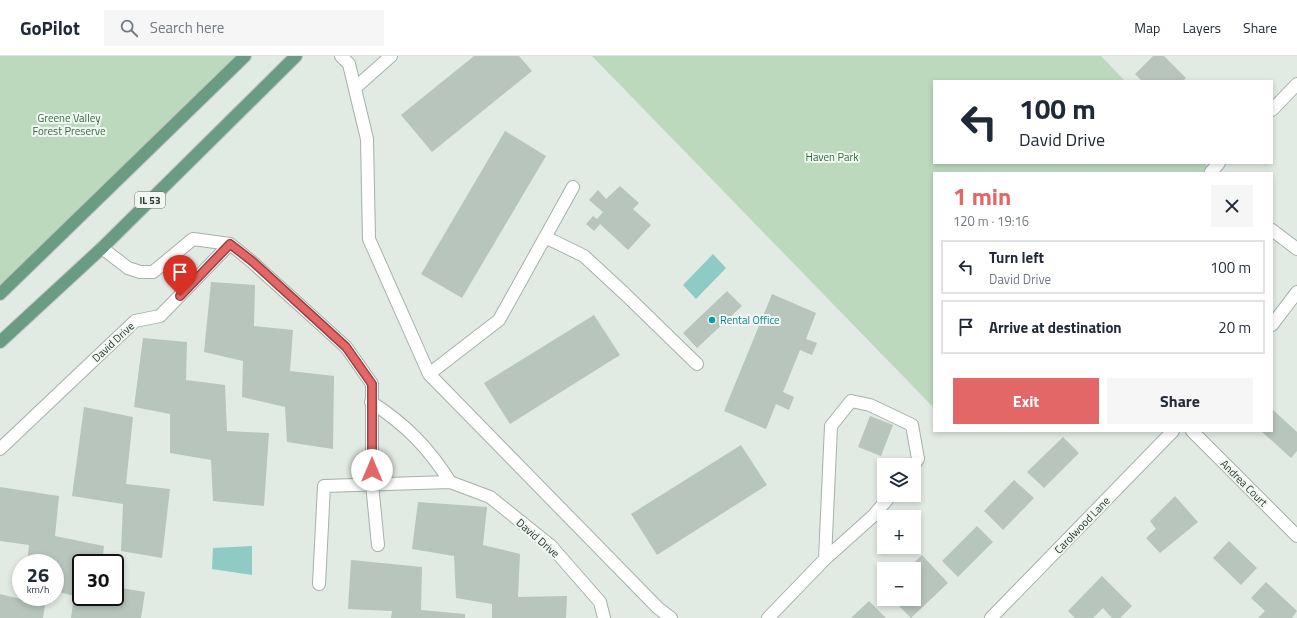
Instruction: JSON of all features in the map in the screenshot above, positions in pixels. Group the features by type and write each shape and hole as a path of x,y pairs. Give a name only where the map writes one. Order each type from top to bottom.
{"main road":[{"path":"0,294 245,56"},
{"name":"IL 53","path":"0,342 102,248 296,56"}],"street":[{"path":"341,56 349,64 367,139 369,239 430,374 658,608 671,618"},
{"path":"355,88 391,56"},
{"path":"1273,109 1297,84"},
{"path":"430,374 499,320 573,187"},
{"path":"1273,231 1297,249"},
{"path":"545,237 584,256 697,364"},
{"path":"102,248 128,268 140,272 153,272 193,240 230,244 252,261 346,347 372,384 372,484 378,545"},
{"name":"David Drive","path":"0,449 135,321 160,316 230,244"},
{"path":"1273,324 1297,292"},
{"path":"825,559 831,426 851,401 870,405 912,425 918,458"},
{"path":"371,402 396,418 420,442 437,462 450,482"},
{"name":"Carolwood Lane","path":"994,617 1172,432"},
{"name":"Andrea Court","path":"1193,432 1297,536"},
{"name":"David Drive","path":"319,584 324,486 372,484 404,485 450,482 490,497 551,546 600,602 604,618"},
{"path":"768,618 825,559 873,516 885,502"}],"green space":[{"name":"Greene Valley Forest Preserve","path":"0,56 239,56 0,287"},
{"name":"Haven Park","path":"592,56 1101,56 1124,80 933,80 933,164 1205,164 1213,172 933,172 933,407"}],"water":[{"path":"713,254 726,268 696,299 683,285"},
{"path":"252,546 252,575 212,569 213,548"}],"building":[{"path":"474,56 519,56 532,71 432,152 401,115"},
{"path":"1153,56 1164,56 1186,78 1184,80 1141,80 1135,74"},
{"path":"505,131 546,156 462,298 421,274"},
{"path":"620,186 639,203 633,209 651,225 628,250 600,224 594,231 586,224 593,216 597,219 603,212 589,200 598,190 606,199"},
{"path":"211,282 255,285 254,326 293,330 290,371 334,376 333,449 287,442 285,407 242,397 243,361 204,352"},
{"name":"Rental Office","path":"727,291 742,306 697,348 683,333"},
{"path":"772,294 816,313 806,339 817,343 812,355 800,350 783,392 794,397 789,410 776,404 766,429 724,411"},
{"path":"594,315 620,355 510,424 484,383"},
{"path":"143,338 187,342 186,380 225,385 227,431 269,433 264,506 213,501 211,460 170,453 170,414 134,407"},
{"path":"84,407 133,417 126,484 170,489 162,558 121,551 123,504 72,496"},
{"path":"1273,410 1297,432 1297,451 1291,458 1262,432 1273,432"},
{"path":"870,416 893,425 881,456 858,447"},
{"path":"1063,437 1079,453 1044,488 1027,472"},
{"path":"741,445 767,485 657,555 631,514"},
{"path":"1014,480 1034,498 1003,530 984,511"},
{"path":"0,487 59,496 55,536 104,546 103,554 72,554 72,595 64,593 64,554 28,554 29,545 0,541"},
{"path":"1175,496 1198,522 1160,553 1146,538 1156,529 1150,521"},
{"path":"418,502 487,507 483,545 520,554 518,597 567,596 566,618 492,618 492,604 456,598 454,556 412,549"},
{"path":"977,526 993,542 958,577 942,561"},
{"path":"1229,541 1257,568 1241,585 1213,558"},
{"path":"922,555 948,583 911,618 899,606 921,606 921,562 914,562"},
{"path":"351,560 422,567 421,610 465,614 465,618 391,618 392,611 348,609"},
{"path":"1102,576 1132,606 1120,618 1112,618 1103,608 1093,618 1075,618 1068,611"},
{"path":"1266,582 1297,611 1292,618 1258,618 1265,611 1251,598"},
{"path":"124,588 145,592 141,618 71,618 73,606 124,606"},
{"path":"0,594 12,597 12,606 45,606 43,618 0,618"},
{"path":"869,601 886,618 851,618"}],"place":[{"name":"Rental Office","path":"712,320"}],"route":[{"path":"180,296 230,244 252,261 346,347 372,384 372,470"}]}
